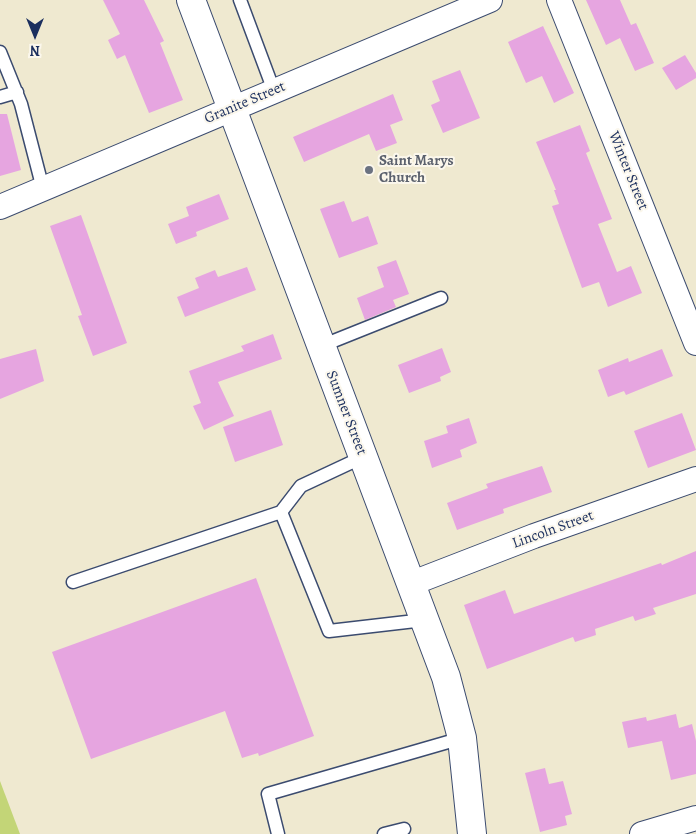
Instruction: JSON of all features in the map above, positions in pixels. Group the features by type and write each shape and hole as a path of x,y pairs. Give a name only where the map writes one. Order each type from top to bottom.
{"street":[{"name":"Sumner Street","path":"191,0 446,677 462,738 472,834"},
{"name":"Granite Street","path":"0,207 490,0"},
{"name":"Winter Street","path":"559,0 696,343"},
{"name":"Lincoln Street","path":"410,584 534,536 696,479"},
{"path":"642,834 696,818"}],"lane":[{"path":"240,0 274,91"},
{"path":"0,52 17,92 43,189"},
{"path":"0,97 17,92"},
{"path":"321,346 441,298"},
{"path":"73,582 281,512 301,486 362,457"},
{"path":"281,512 329,631 424,620"},
{"path":"278,834 268,794 462,738"},
{"path":"384,834 404,829"}],"green space":[{"path":"0,781 20,834 0,834"}],"building":[{"path":"103,0 144,0 164,41 160,43 183,100 149,113 125,55 117,59 108,40 120,34"},
{"path":"586,0 620,0 631,25 636,23 654,63 635,71 620,38 606,45"},
{"path":"543,26 574,93 554,103 542,76 526,83 508,42"},
{"path":"685,55 696,73 696,78 676,90 662,68"},
{"path":"460,70 480,118 443,133 431,105 440,101 432,81"},
{"path":"393,94 403,120 390,125 397,143 376,151 369,134 304,162 293,137"},
{"path":"0,114 7,114 21,170 0,176"},
{"path":"580,125 590,151 586,153 612,219 598,224 617,272 631,266 642,293 608,307 599,282 582,288 552,206 559,204 554,190 556,190 536,142"},
{"path":"219,194 229,219 196,232 197,236 176,244 168,224 189,216 186,207"},
{"path":"344,201 352,222 368,216 378,244 339,258 320,209"},
{"path":"81,215 127,343 93,356 78,316 82,315 50,226"},
{"path":"396,260 409,294 393,300 396,307 365,320 357,298 384,287 377,267"},
{"path":"247,267 256,290 185,317 177,297 199,288 195,278 215,270 218,277"},
{"path":"273,334 282,359 218,382 234,416 204,430 193,406 201,403 189,371 244,351 241,346"},
{"path":"442,348 451,372 440,377 441,381 409,393 398,365"},
{"path":"36,349 44,381 0,399 0,359"},
{"path":"662,349 673,376 626,395 624,391 608,397 598,370 628,358 629,362"},
{"path":"271,410 283,445 235,462 223,427"},
{"path":"682,413 696,450 648,468 634,431"},
{"path":"469,418 477,443 460,450 462,457 432,468 424,441 448,433 446,426"},
{"path":"542,466 552,492 503,509 504,513 457,530 447,503 488,488 486,484"},
{"path":"696,551 696,594 653,608 656,614 635,621 633,616 595,629 596,635 575,642 573,637 487,669 464,605 505,590 514,614 661,563 662,565"},
{"path":"256,578 314,736 259,756 258,753 242,758 225,711 91,759 52,652"},
{"path":"676,714 679,728 692,724 696,741 696,774 671,780 662,741 628,748 622,722 646,717 647,721"},
{"path":"545,768 549,784 563,781 572,814 565,816 567,825 540,832 525,773"}],"place":[{"name":"Saint Marys Church","path":"369,170"}]}
